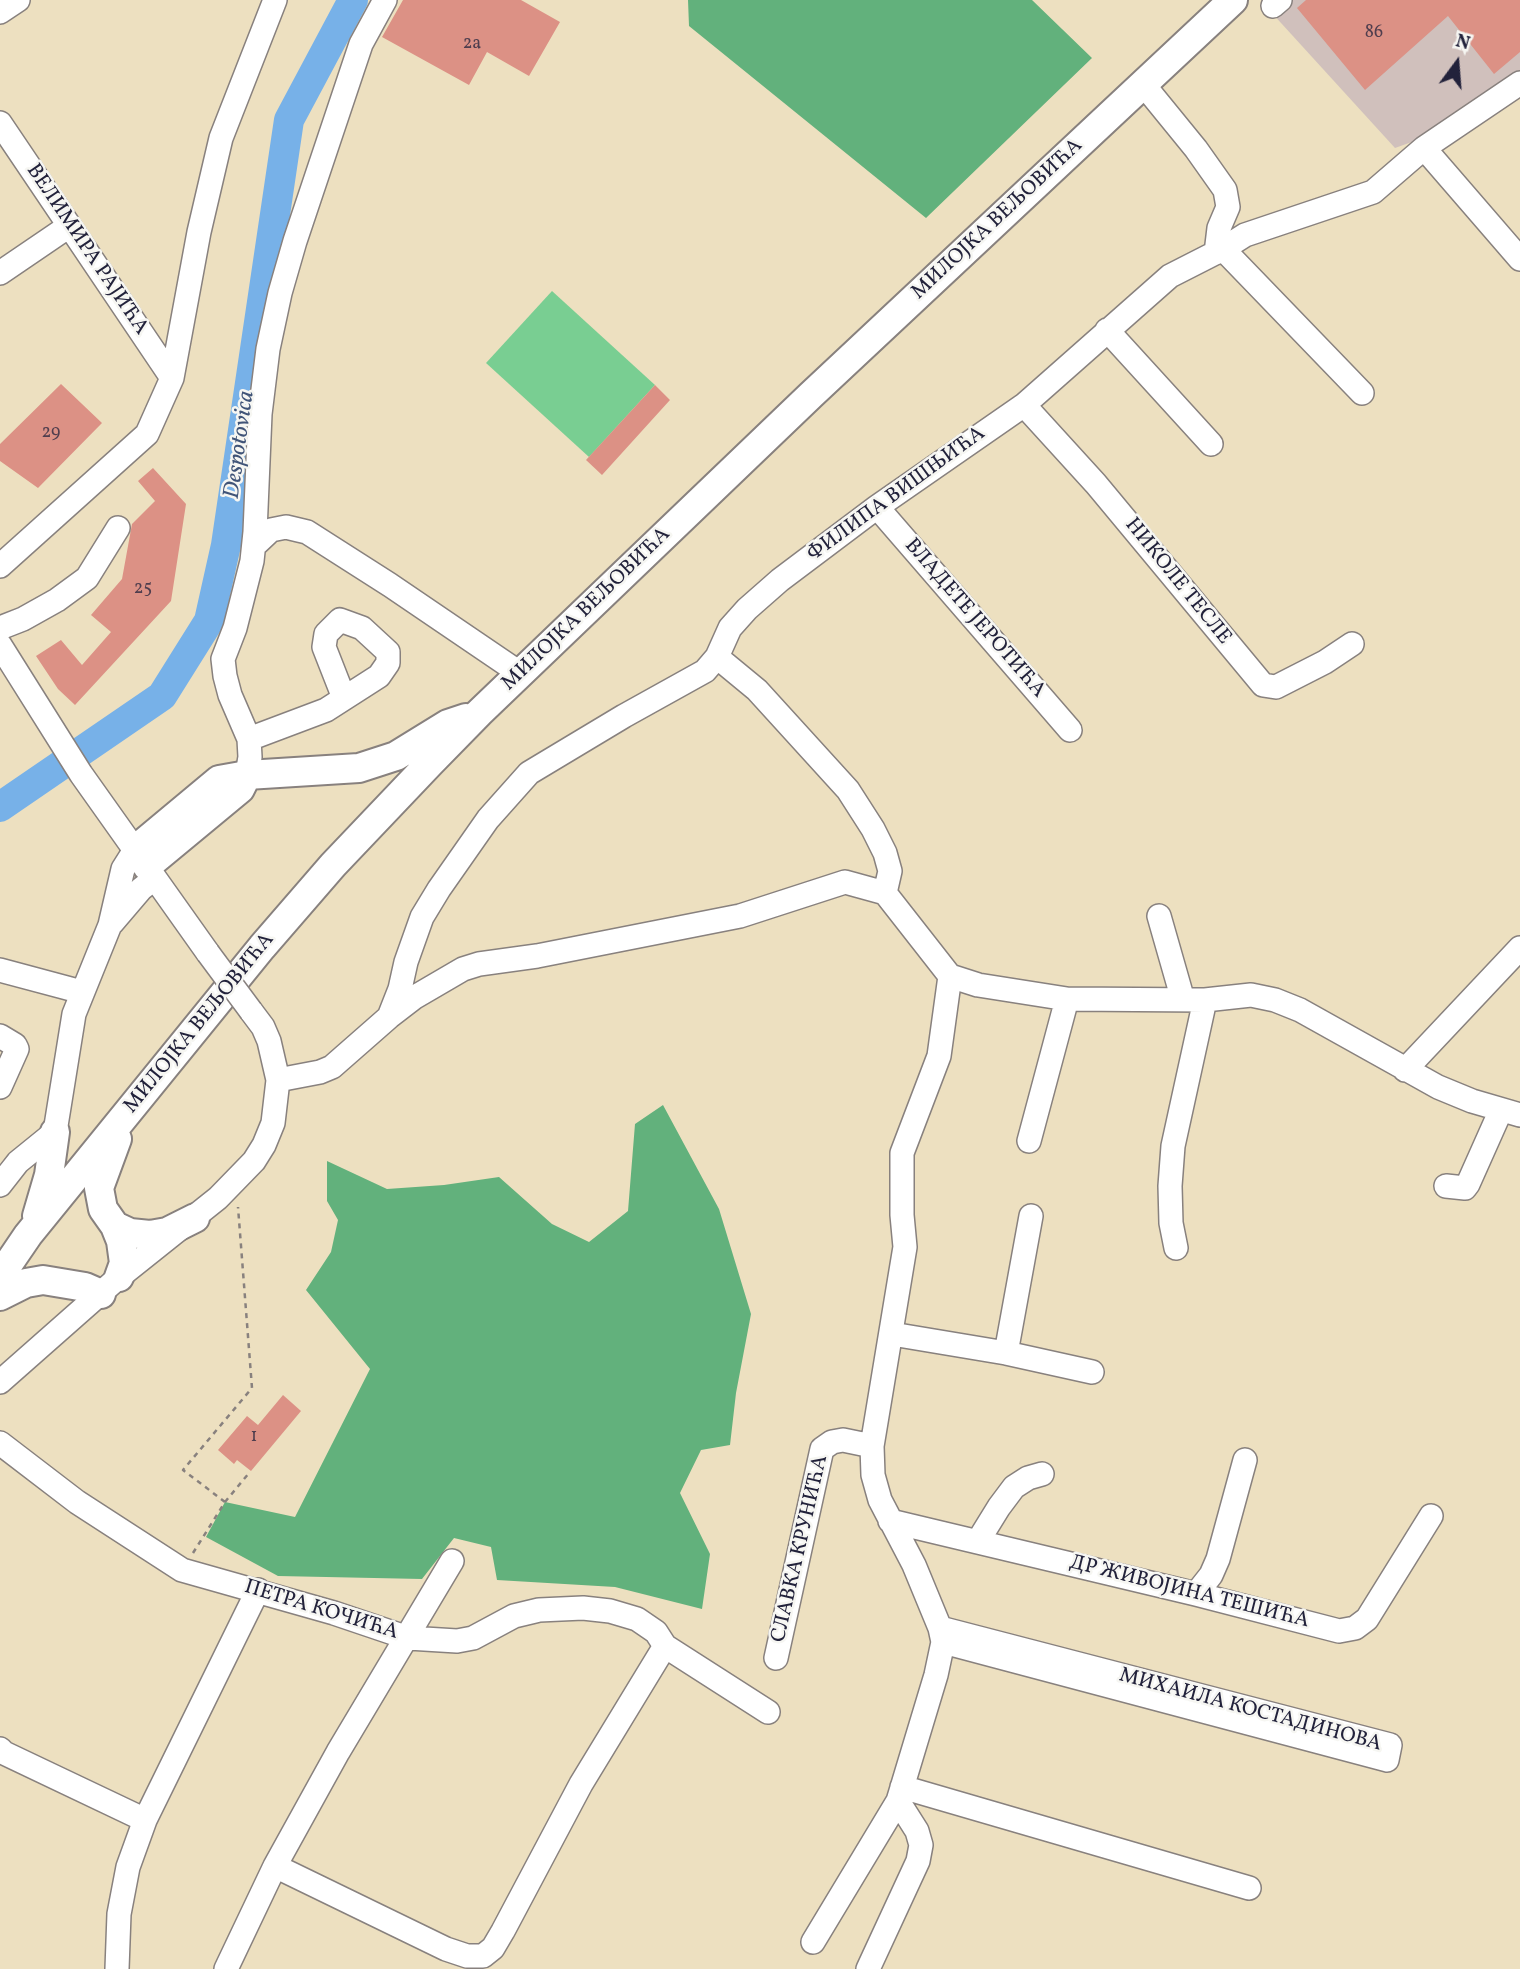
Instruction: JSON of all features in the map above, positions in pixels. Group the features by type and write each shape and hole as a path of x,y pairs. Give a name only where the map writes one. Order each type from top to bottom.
{"main road":[{"name":"МИЛОЈКА ВЕЉОВИЋА","path":"0,1276 28,1235 133,1105 332,865 479,713 811,395 1233,0"},
{"path":"145,865 219,780 247,775 342,770 378,763 396,756 449,724 479,713"},
{"path":"0,1296 26,1283 44,1280 85,1287 110,1285 124,1263 121,1241 115,1226 103,1209 99,1188 118,1135 133,1105"},
{"path":"28,1235 46,1188 55,1132"},
{"path":"115,1226 130,1233 150,1235 167,1232 195,1218"}],"street":[{"path":"0,12 18,0"},
{"path":"0,566 147,434 172,378 199,232 220,138 275,0"},
{"path":"247,775 250,757 248,739 230,695 223,659 246,590 254,546 260,414 268,349 295,241 361,44 385,0"},
{"name":"ФИЛИПА ВИШЊИЋА","path":"388,1017 400,989 406,962 422,917 481,828 517,784 547,760 705,671 717,657 730,628 780,579 877,507 1024,405 1170,276 1245,235 1373,192 1424,148 1520,83"},
{"path":"1143,85 1226,190 1227,207 1219,228 1219,251 1362,393"},
{"name":"ВЕЛИМИРА РАЈИЋА","path":"0,123 172,378"},
{"path":"1424,148 1520,259"},
{"path":"0,273 69,226"},
{"path":"1107,330 1211,444"},
{"name":"НИКОЛЕ ТЕСЛЕ","path":"1024,405 1096,484 1263,685 1276,687 1325,662 1352,644"},
{"name":"ВЛАДЕТЕ ЈЕРОТИЋА","path":"877,507 1070,730"},
{"path":"254,546 271,530 286,527 306,533 390,585 521,674"},
{"path":"0,628 57,600 87,578 118,528"},
{"path":"717,657 757,690 848,790 885,853 890,871 885,893"},
{"path":"0,1382 110,1285 236,1182 254,1161 269,1135 276,1110 278,1080 263,1027 145,865 3,658"},
{"path":"248,739 326,710 344,698"},
{"path":"1,1181 18,1162 55,1132 74,1014 110,925 123,869 145,865"},
{"path":"110,925 141,889 145,865"},
{"path":"278,1080 332,1068 388,1017 443,979 479,964 537,956 740,916 845,882 885,893 950,976 978,985 1066,999 1194,1000 1251,995 1275,1000 1300,1010 1405,1070 1472,1101 1510,1112 1465,1188 1446,1186"},
{"path":"1159,916 1194,1000 1173,1146 1170,1186 1171,1223 1176,1248"},
{"path":"1405,1070 1520,948"},
{"path":"0,970 82,992"},
{"path":"813,1942 900,1794 936,1675 942,1635 914,1565 880,1500 873,1475 872,1446 905,1247 902,1153 939,1056 950,976"},
{"path":"1030,1141 1066,999"},
{"path":"0,1036 17,1049 0,1087"},
{"path":"1006,1353 1031,1216"},
{"path":"892,1334 1006,1353 1092,1372"},
{"name":"СЛАВКА КРУНИЋА","path":"776,1658 822,1449 832,1442 843,1440 872,1446"},
{"name":"ПЕТРА КОЧИЋА","path":"0,1443 77,1502 182,1570 258,1590 408,1638 473,1638 514,1616 539,1610 583,1608 610,1611 638,1619 656,1632 665,1646 768,1712"},
{"path":"1196,1594 1211,1575 1218,1559 1245,1460"},
{"path":"978,1541 1014,1487 1028,1478 1042,1474"},
{"name":"ДР ЖИВОЈИНА ТЕШИЋА","path":"890,1521 1339,1631 1355,1628 1367,1619 1431,1516"},
{"path":"226,1969 275,1867 338,1752 452,1561"},
{"path":"117,1969 122,1902 128,1867 145,1820 258,1590"},
{"name":"МИХАИЛА КОСТАДИНОВА","path":"942,1635 1390,1745 1387,1760 942,1635"},
{"path":"275,1867 446,1949 483,1956 498,1940 581,1784 665,1646"},
{"path":"1,1758 145,1820"},
{"path":"900,1794 1249,1888"},
{"path":"868,1969 918,1861 921,1845 900,1794"}],"path":[{"path":"225,1502 183,1470 252,1388 236,1182"},
{"path":"182,1570 225,1502 249,1472"}],"shaded area":[{"path":"1285,0 1520,0 1520,83 1462,124 1395,148 1271,12"}],"green space":[{"path":"688,0 1032,0 1092,58 926,218 689,26"},
{"path":"552,291 655,385 589,457 486,363"},
{"path":"663,1105 719,1209 751,1314 736,1393 730,1445 701,1450 680,1493 710,1554 702,1609 615,1587 497,1580 491,1547 454,1538 422,1579 278,1576 206,1537 225,1502 295,1517 370,1369 306,1290 331,1252 338,1220 327,1201 327,1161 387,1189 499,1177 552,1224 589,1242 628,1211 635,1124"}],"building":[{"path":"403,0 521,0 560,22 529,76 487,52 469,85 382,37"},
{"path":"1306,0 1520,0 1520,52 1494,74 1448,16 1365,90 1297,8"},
{"path":"61,384 102,423 38,488 0,461 0,444"},
{"path":"655,385 670,400 602,475 586,460"},
{"path":"153,468 186,504 171,601 75,705 58,689 36,656 61,640 82,665 111,632 91,615 122,579 132,524 155,501 138,481"},
{"path":"283,1395 301,1411 251,1471 237,1460 234,1464 218,1450 247,1416 258,1425"}],"waterway":[{"name":"Despotovica","path":"0,807 162,696 209,621 226,545 289,120 353,0"}]}
